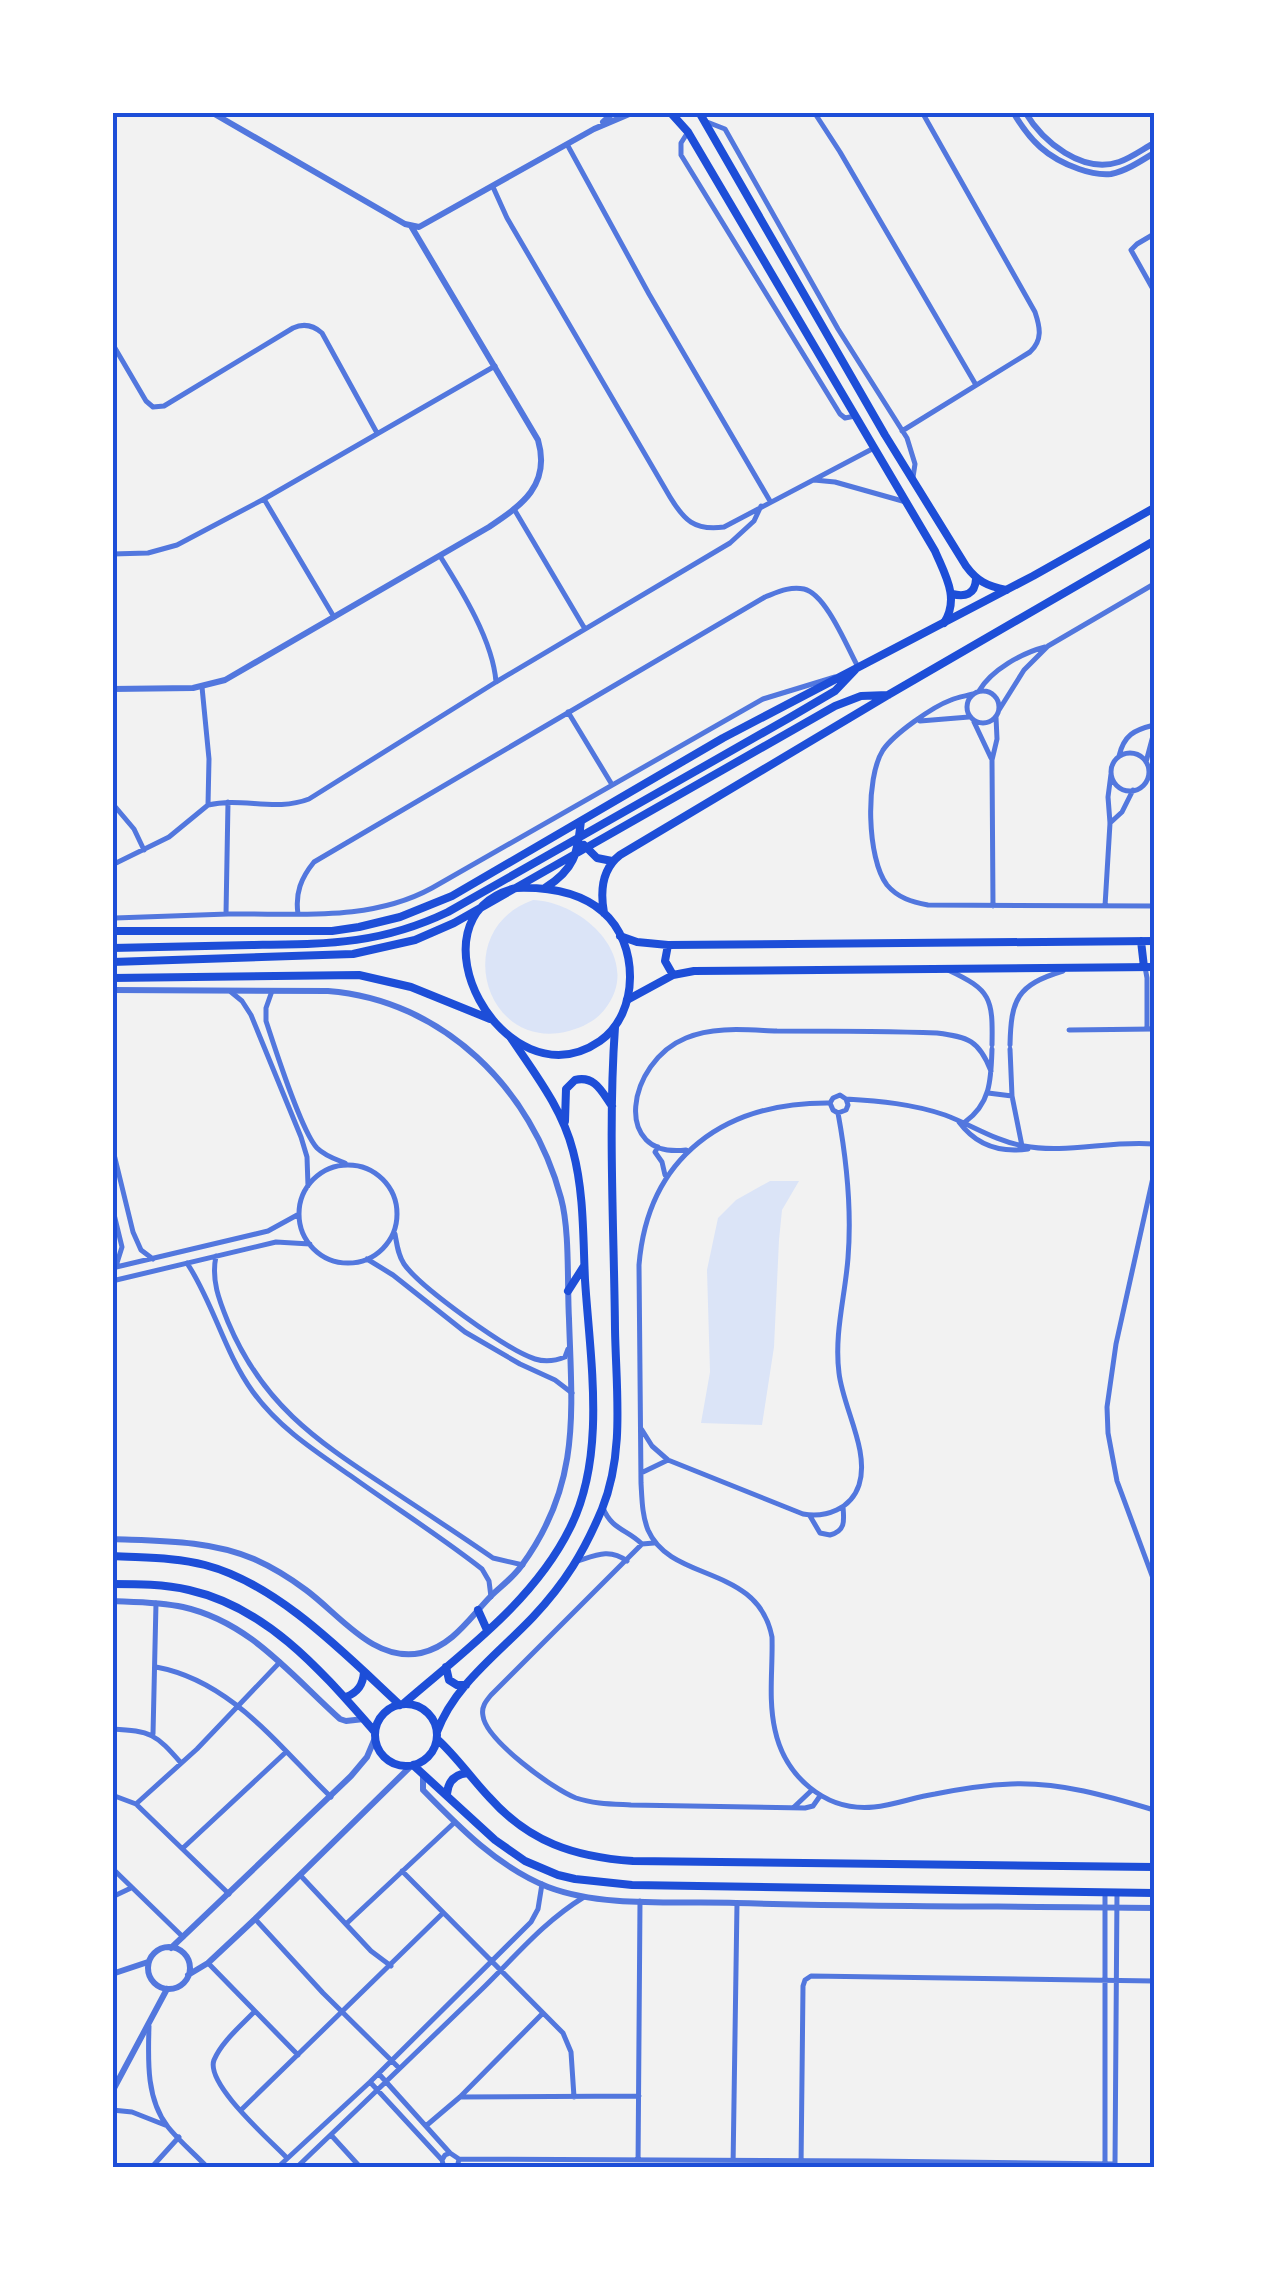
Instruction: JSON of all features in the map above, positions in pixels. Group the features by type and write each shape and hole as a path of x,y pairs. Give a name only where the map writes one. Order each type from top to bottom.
{"main road":[{"path":"670,112 688,132 934,551 952,594 944,623"},
{"path":"699,112 913,480 976,579 1006,590"},
{"path":"688,132 705,122"},
{"path":"747,193 758,187"},
{"path":"828,336 838,330"},
{"path":"860,389 871,382"},
{"path":"112,932 332,930 380,922 436,903 724,738 1154,508"},
{"path":"112,1584 173,1587 202,1593 248,1613 292,1644 346,1697 376,1735 388,1760 412,1766 429,1756 448,1710 466,1686 567,1578 613,1479 618,1413 612,1106 615,1027 627,1000 630,972 620,936 604,912 602,888 612,861 888,694 1154,541"},
{"path":"952,594 969,594 976,579"},
{"path":"112,948 331,944 372,939 411,928 448,912 789,718 835,690 858,667"},
{"path":"112,962 332,956 374,951 415,940 454,923 835,706 861,696 888,694"},
{"path":"584,819 585,847 597,858 612,861"},
{"path":"544,889 572,863 584,819"},
{"path":"376,1735 384,1714 402,1705 488,1630 546,1568 571,1526 582,1498 592,1413 578,1173 554,1103 511,1038 474,992 466,964 466,942 484,905 508,890 544,889 571,895 604,912"},
{"path":"436,903 462,908 484,905"},
{"path":"620,936 668,945 1154,941"},
{"path":"627,1000 672,975 694,971 1150,966 1141,941"},
{"path":"668,945 665,961 672,975"},
{"path":"112,978 359,975 411,987 494,1021"},
{"path":"167,978 168,990"},
{"path":"511,1038 537,1051 566,1054 592,1046 615,1027"},
{"path":"565,1126 566,1089 574,1080 592,1081 612,1106"},
{"path":"568,1290 584,1266"},
{"path":"112,1556 209,1566 282,1604 402,1705 423,1709 433,1719 437,1736 506,1814 549,1844 582,1855 634,1860 1154,1868"},
{"path":"478,1610 488,1630"},
{"path":"446,1667 449,1680 466,1686"},
{"path":"346,1697 358,1691 364,1672"},
{"path":"412,1766 495,1840 525,1861 593,1882 1154,1893"},
{"path":"447,1794 450,1782 468,1773"},
{"path":"632,1885 634,1860"}],"street":[{"path":"112,688 202,687 237,673 490,527 534,490 540,477 541,450 533,430 412,226 211,112"},
{"path":"594,130 614,112"},
{"path":"412,226 426,224 594,130 634,112"},
{"path":"814,112 976,385"},
{"path":"902,431 1035,348 1040,336 1035,312 922,112"},
{"path":"1013,112 1030,138 1046,153 1092,173 1115,173 1154,153"},
{"path":"1025,112 1046,140 1090,163 1118,162 1154,142"},
{"path":"705,122 725,129 838,330 902,431 914,458 913,480"},
{"path":"688,132 681,143 681,155 842,417 855,416"},
{"path":"568,146 770,501"},
{"path":"493,187 575,336 686,520 706,528 724,527 874,448"},
{"path":"1154,234 1137,244 1132,253 1154,292"},
{"path":"112,342 146,401 164,406 293,328 314,326 322,332 378,433"},
{"path":"112,554 148,554 168,549 264,499 495,366"},
{"path":"812,479 906,502"},
{"path":"264,499 334,617"},
{"path":"112,865 184,826 208,805 284,805 308,799 730,543 754,521 761,506"},
{"path":"514,509 585,629"},
{"path":"440,556 480,629 496,682"},
{"path":"992,760 966,704 976,692 993,675 1030,652 1048,646 1154,584"},
{"path":"298,914 299,888 314,862 760,598 790,588 815,593 858,667"},
{"path":"917,721 971,719 985,724 997,714 1024,670 1048,646"},
{"path":"112,918 378,909 415,897 763,699 847,673"},
{"path":"202,687 209,759 208,805"},
{"path":"993,906 992,760 998,728 996,698 986,691 950,700 894,738 883,750 875,768 871,814 877,866 885,882 896,894 928,905 993,906 1154,906"},
{"path":"568,712 612,784"},
{"path":"1105,906 1108,809 1114,762 1131,732 1154,724"},
{"path":"1110,824 1122,812 1132,790 1148,776 1146,762 1154,732"},
{"path":"1119,756 1134,754 1146,762"},
{"path":"1111,774 1119,787 1132,790"},
{"path":"1145,782 1154,783"},
{"path":"226,914 228,802"},
{"path":"112,803 134,829 144,850"},
{"path":"1069,1030 1151,1029 1147,978 1150,966"},
{"path":"1022,1146 1012,1096 1012,1010 1029,984 1076,967"},
{"path":"942,968 974,984 990,1004 988,1093 979,1110 964,1123"},
{"path":"112,990 333,991 380,999 423,1018 464,1046 504,1083 518,1104 542,1147 562,1202 572,1393 569,1460 545,1527 523,1565 444,1645 430,1651 410,1655 389,1652 279,1572 231,1551 176,1542 112,1540"},
{"path":"228,991 252,1014 305,1150 308,1186"},
{"path":"272,991 265,1013 314,1145 324,1154 368,1169 386,1182 396,1202 395,1230 404,1264 470,1321 535,1359 565,1357 570,1346"},
{"path":"252,1014 265,1013"},
{"path":"689,1150 658,1147 645,1137 636,1120 636,1099 649,1066 672,1045 706,1032 953,1035 964,1037 979,1048 991,1071"},
{"path":"988,1093 1012,1096"},
{"path":"1034,1148 904,1105 837,1096 830,1102 788,1104 752,1112 719,1128 689,1150 665,1179 640,1247 640,1428 645,1521 657,1544 671,1555 740,1589 762,1610 772,1638 771,1707 778,1744 794,1772 820,1796 837,1804 872,1808 987,1786 1040,1785 1108,1796 1154,1810"},
{"path":"838,1113 846,1110 846,1099"},
{"path":"830,1102 838,1113"},
{"path":"640,1428 668,1460 796,1512 810,1516 827,1514 843,1507 856,1492 861,1462 842,1392 838,1357 850,1200 838,1113"},
{"path":"957,1120 976,1140 1012,1151 1154,1144"},
{"path":"305,1150 314,1145"},
{"path":"112,1146 133,1232 141,1250 153,1259"},
{"path":"658,1147 655,1151 665,1179"},
{"path":"348,1164 324,1171 308,1186 299,1214 310,1244 330,1259 367,1259 384,1248 395,1230"},
{"path":"1154,1173 1116,1344 1107,1407 1117,1481 1154,1581"},
{"path":"112,1206 122,1252 114,1268"},
{"path":"114,1268 268,1231 299,1214"},
{"path":"268,1231 276,1235 276,1242"},
{"path":"120,1237 129,1240 133,1232"},
{"path":"112,1281 276,1242 310,1244"},
{"path":"216,1256 207,1282 226,1346 270,1412 303,1444 482,1568 490,1580 490,1597"},
{"path":"367,1259 394,1269 465,1332 572,1393"},
{"path":"187,1263 207,1282 253,1371 310,1434 486,1553 523,1565"},
{"path":"394,1269 404,1264"},
{"path":"544,1375 549,1361"},
{"path":"303,1444 310,1434"},
{"path":"641,1473 668,1460"},
{"path":"810,1516 820,1532 830,1535 844,1526 843,1507"},
{"path":"602,1508 612,1524 642,1544 657,1544"},
{"path":"642,1544 486,1701 482,1716 489,1729 536,1774 582,1800 809,1808 820,1796"},
{"path":"482,1568 488,1562 486,1553"},
{"path":"578,1561 606,1553 627,1562"},
{"path":"112,1601 182,1607 221,1620 257,1642 340,1719 364,1718"},
{"path":"153,1734 156,1603"},
{"path":"136,1804 280,1662"},
{"path":"156,1666 202,1682 238,1705 331,1797"},
{"path":"112,1729 153,1734 181,1762"},
{"path":"112,1974 149,1961 158,1951 171,1948 362,1766 376,1735"},
{"path":"182,1848 286,1752"},
{"path":"149,1961 153,1982 167,1988 177,1987 256,1919 412,1766"},
{"path":"423,1775 423,1790 492,1855 542,1884 584,1897 737,1903 1154,1908"},
{"path":"794,1808 812,1790"},
{"path":"112,1794 136,1804 229,1894"},
{"path":"346,1924 455,1822"},
{"path":"112,1868 183,1937"},
{"path":"402,1871 563,2033 572,2064 574,2097"},
{"path":"300,1875 371,1951 391,1966"},
{"path":"277,2168 531,1922 538,1909 542,1884"},
{"path":"112,1897 131,1888"},
{"path":"1105,1892 1105,2166"},
{"path":"378,2073 450,2154 459,2159 638,2164 1115,2166 1118,1892"},
{"path":"296,2168 544,1925 584,1897"},
{"path":"638,2164 640,1901"},
{"path":"733,2164 737,1903"},
{"path":"241,2110 443,1913"},
{"path":"256,1919 399,2068"},
{"path":"171,1948 185,1955 188,1976"},
{"path":"208,1963 298,2055"},
{"path":"801,2164 803,1986 807,1978 1154,1981"},
{"path":"112,2092 167,1988"},
{"path":"255,2011 214,2061 214,2074 218,2084 288,2158"},
{"path":"427,2126 542,2014"},
{"path":"149,2025 148,2070 152,2090 168,2126 208,2168"},
{"path":"370,2082 443,2164 450,2154"},
{"path":"460,2097 639,2096"},
{"path":"112,2110 132,2112 168,2126"},
{"path":"331,2135 360,2168"},
{"path":"151,2168 179,2138"},
{"path":"457,2168 459,2159"}],"shaded area":[{"path":"533,900 552,903 588,922 613,953 617,971 615,990 605,1009 587,1024 565,1032 537,1032 514,1023 497,1005 488,983 485,959 492,935 507,915"},
{"path":"770,1181 799,1181 782,1210 774,1347 762,1425 701,1423 710,1372 707,1270 718,1218 736,1200"}]}
